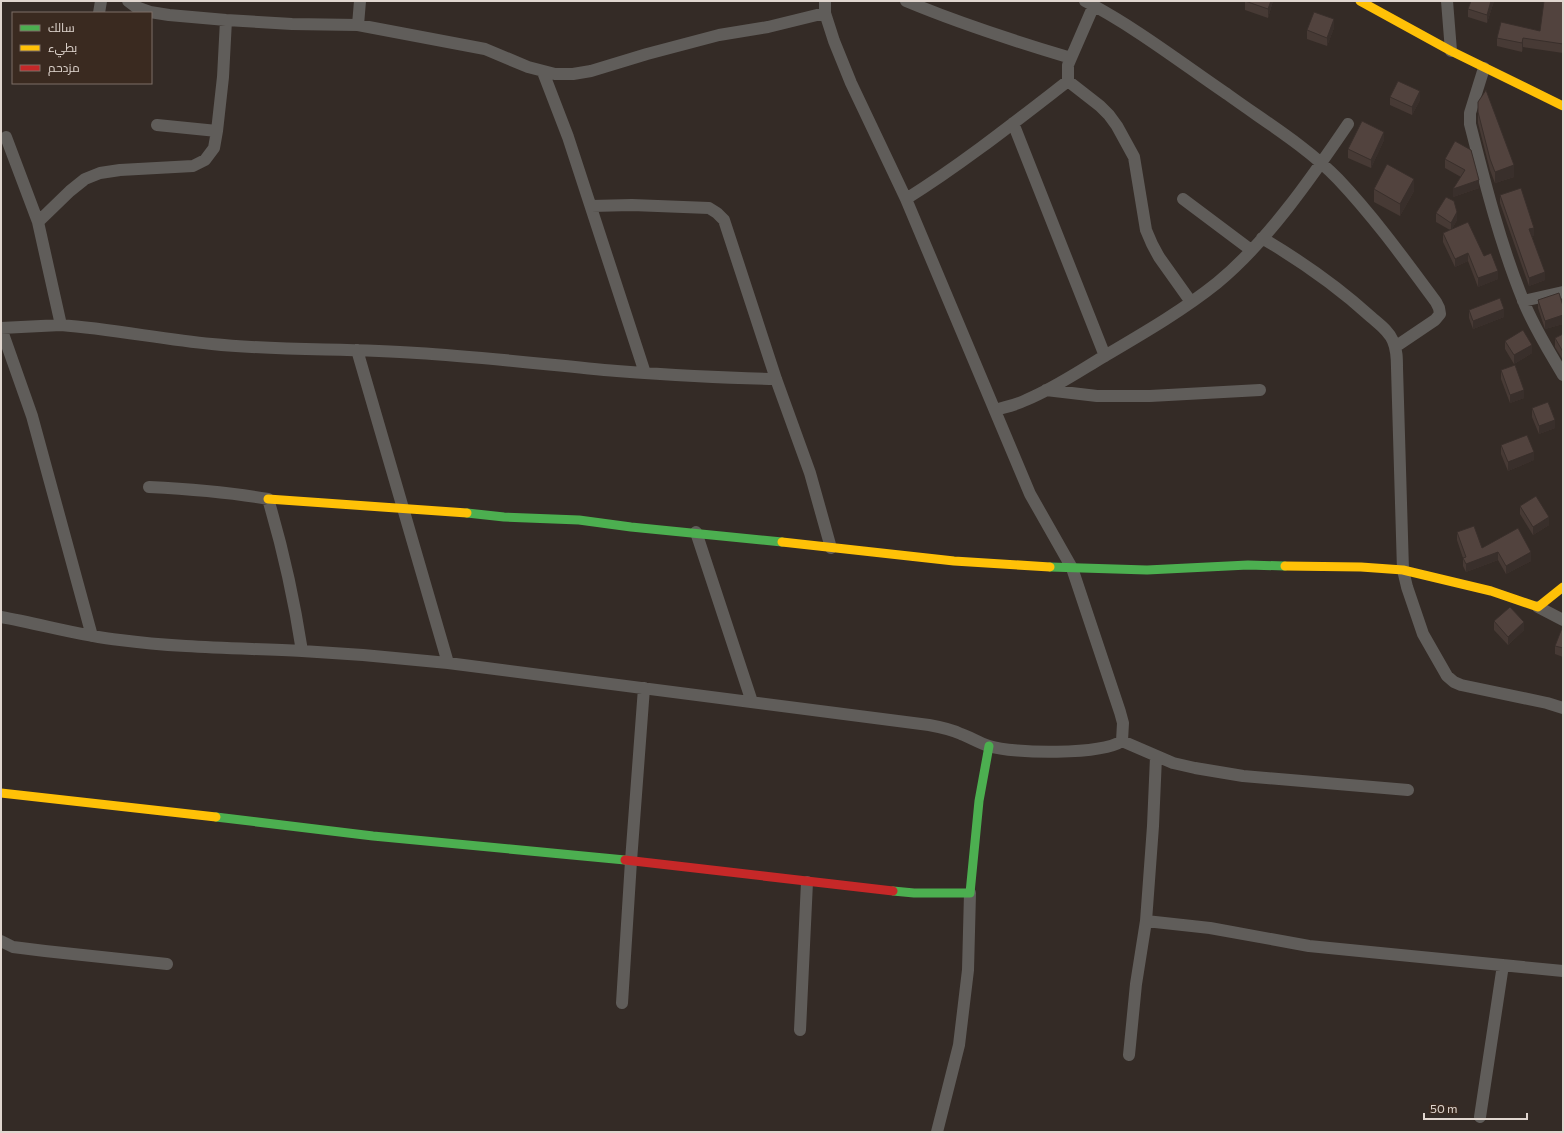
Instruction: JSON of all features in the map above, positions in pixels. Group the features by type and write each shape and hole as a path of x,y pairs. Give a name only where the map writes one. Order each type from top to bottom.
{"street":[{"path":"99,12 101,1"},
{"path":"128,1 136,7 150,12"},
{"path":"358,25 360,1"},
{"path":"906,1 1002,38 1071,58"},
{"path":"1360,1 1451,51 1563,106"},
{"path":"1448,1 1451,51"},
{"path":"1068,80 1068,65 1089,3 1142,34 1283,134 1321,163 1352,195 1393,245 1439,308 1440,314 1435,320 1395,347"},
{"path":"1,617 92,636 120,640 174,645 363,655 448,663 929,725 960,733 989,746 1014,751 1088,750 1116,745 1122,740 1123,723 1120,712 1072,568 1030,494 906,199 851,83 834,41 825,7 768,27 720,35 647,54 591,71 564,74 543,72 485,49 358,25 292,24 226,20 152,12"},
{"path":"38,222 70,191 85,179 100,173 120,170 193,166 205,160 214,148 217,131 223,77 226,20"},
{"path":"1484,68 1470,113 1470,124 1512,271 1523,301 1540,336 1563,375"},
{"path":"543,72 568,137 645,373"},
{"path":"906,199 938,179 1068,80"},
{"path":"1068,80 1109,115 1134,156 1146,230 1163,263 1191,302"},
{"path":"1013,123 1105,356"},
{"path":"994,410 1025,401 1046,390 1138,336 1191,302 1218,282 1262,238 1321,163 1348,124"},
{"path":"157,125 217,131"},
{"path":"6,137 38,222 62,325"},
{"path":"1183,199 1251,250"},
{"path":"591,206 632,205 709,208 721,216 724,220 776,379 810,473 831,548"},
{"path":"1262,238 1329,281 1391,337 1395,347 1397,368 1403,570 1420,629 1444,672 1450,680 1461,685 1563,708"},
{"path":"1523,301 1563,292"},
{"path":"92,636 32,416 1,328 62,325 89,327 211,344 270,349 357,350 416,353 501,359 645,373 701,377 776,379"},
{"path":"357,350 448,663"},
{"path":"1046,390 1098,396 1150,396 1260,390"},
{"path":"149,487 222,492 268,499 442,511 504,518 573,519 631,527 696,532 954,561 1072,568 1147,570 1289,565 1403,570 1491,591 1538,607 1563,620"},
{"path":"268,499 277,528 293,595 302,651"},
{"path":"696,532 752,702"},
{"path":"1538,607 1563,587"},
{"path":"622,1003 644,688"},
{"path":"1122,740 1156,757 1173,763 1243,776 1408,790"},
{"path":"936,1132 959,1045 968,970 970,893 983,774 989,746"},
{"path":"1129,1055 1136,984 1146,921 1153,826 1156,757"},
{"path":"1,793 133,807 373,836 631,861 807,882 914,893 970,893"},
{"path":"800,1030 807,882"},
{"path":"1146,921 1210,928 1310,946 1563,971"},
{"path":"1,941 13,946 45,951 167,964"},
{"path":"1480,1117 1503,965"}],"building":[{"path":"1245,1 1271,1 1268,9"},
{"path":"1471,1 1491,1 1487,15 1468,9"},
{"path":"1544,1 1563,1 1563,44 1523,38 1522,43 1497,38 1501,22 1540,31"},
{"path":"1314,12 1334,19 1327,38 1307,30"},
{"path":"1398,81 1420,91 1412,107 1390,97"},
{"path":"1486,90 1514,165 1495,172 1490,159 1478,112 1478,102"},
{"path":"1362,121 1384,132 1371,160 1348,149"},
{"path":"1455,141 1471,150 1479,180 1453,189 1465,170 1445,159"},
{"path":"1387,164 1414,179 1400,204 1374,189"},
{"path":"1521,188 1534,228 1529,229 1545,272 1529,278 1500,195"},
{"path":"1446,197 1454,201 1457,212 1451,223 1436,213"},
{"path":"1468,222 1484,256 1491,253 1498,271 1478,278 1468,253 1455,259 1443,233"},
{"path":"1559,293 1563,306 1563,315 1545,321 1538,300"},
{"path":"1500,298 1504,309 1473,321 1469,310"},
{"path":"1523,330 1532,345 1514,355 1505,341"},
{"path":"1563,334 1563,352 1555,338"},
{"path":"1515,365 1524,390 1510,395 1501,370"},
{"path":"1548,402 1555,420 1539,426 1532,408"},
{"path":"1527,435 1534,452 1508,462 1501,445"},
{"path":"1536,496 1549,517 1533,527 1520,506"},
{"path":"1474,526 1482,548 1518,528 1531,552 1506,566 1498,552 1466,564 1463,558 1466,557 1457,532"},
{"path":"1510,607 1524,622 1508,637 1494,621"},
{"path":"1562,628 1563,629 1563,648 1555,646"}],"traffic: fast":[{"path":"467,513 504,517 579,520 631,527 782,542"},
{"path":"1050,567 1147,570 1248,565 1285,566"},
{"path":"893,891 914,893 970,893 979,801 989,746"},
{"path":"216,817 373,836 625,860"}],"traffic: slow":[{"path":"1360,1 1451,51 1563,106"},
{"path":"268,499 467,513"},
{"path":"782,542 954,561 1050,567"},
{"path":"1285,566 1361,567 1403,570 1491,591 1538,607 1563,587"},
{"path":"1,793 216,817"}],"traffic: jam":[{"path":"625,860 893,891"}]}
